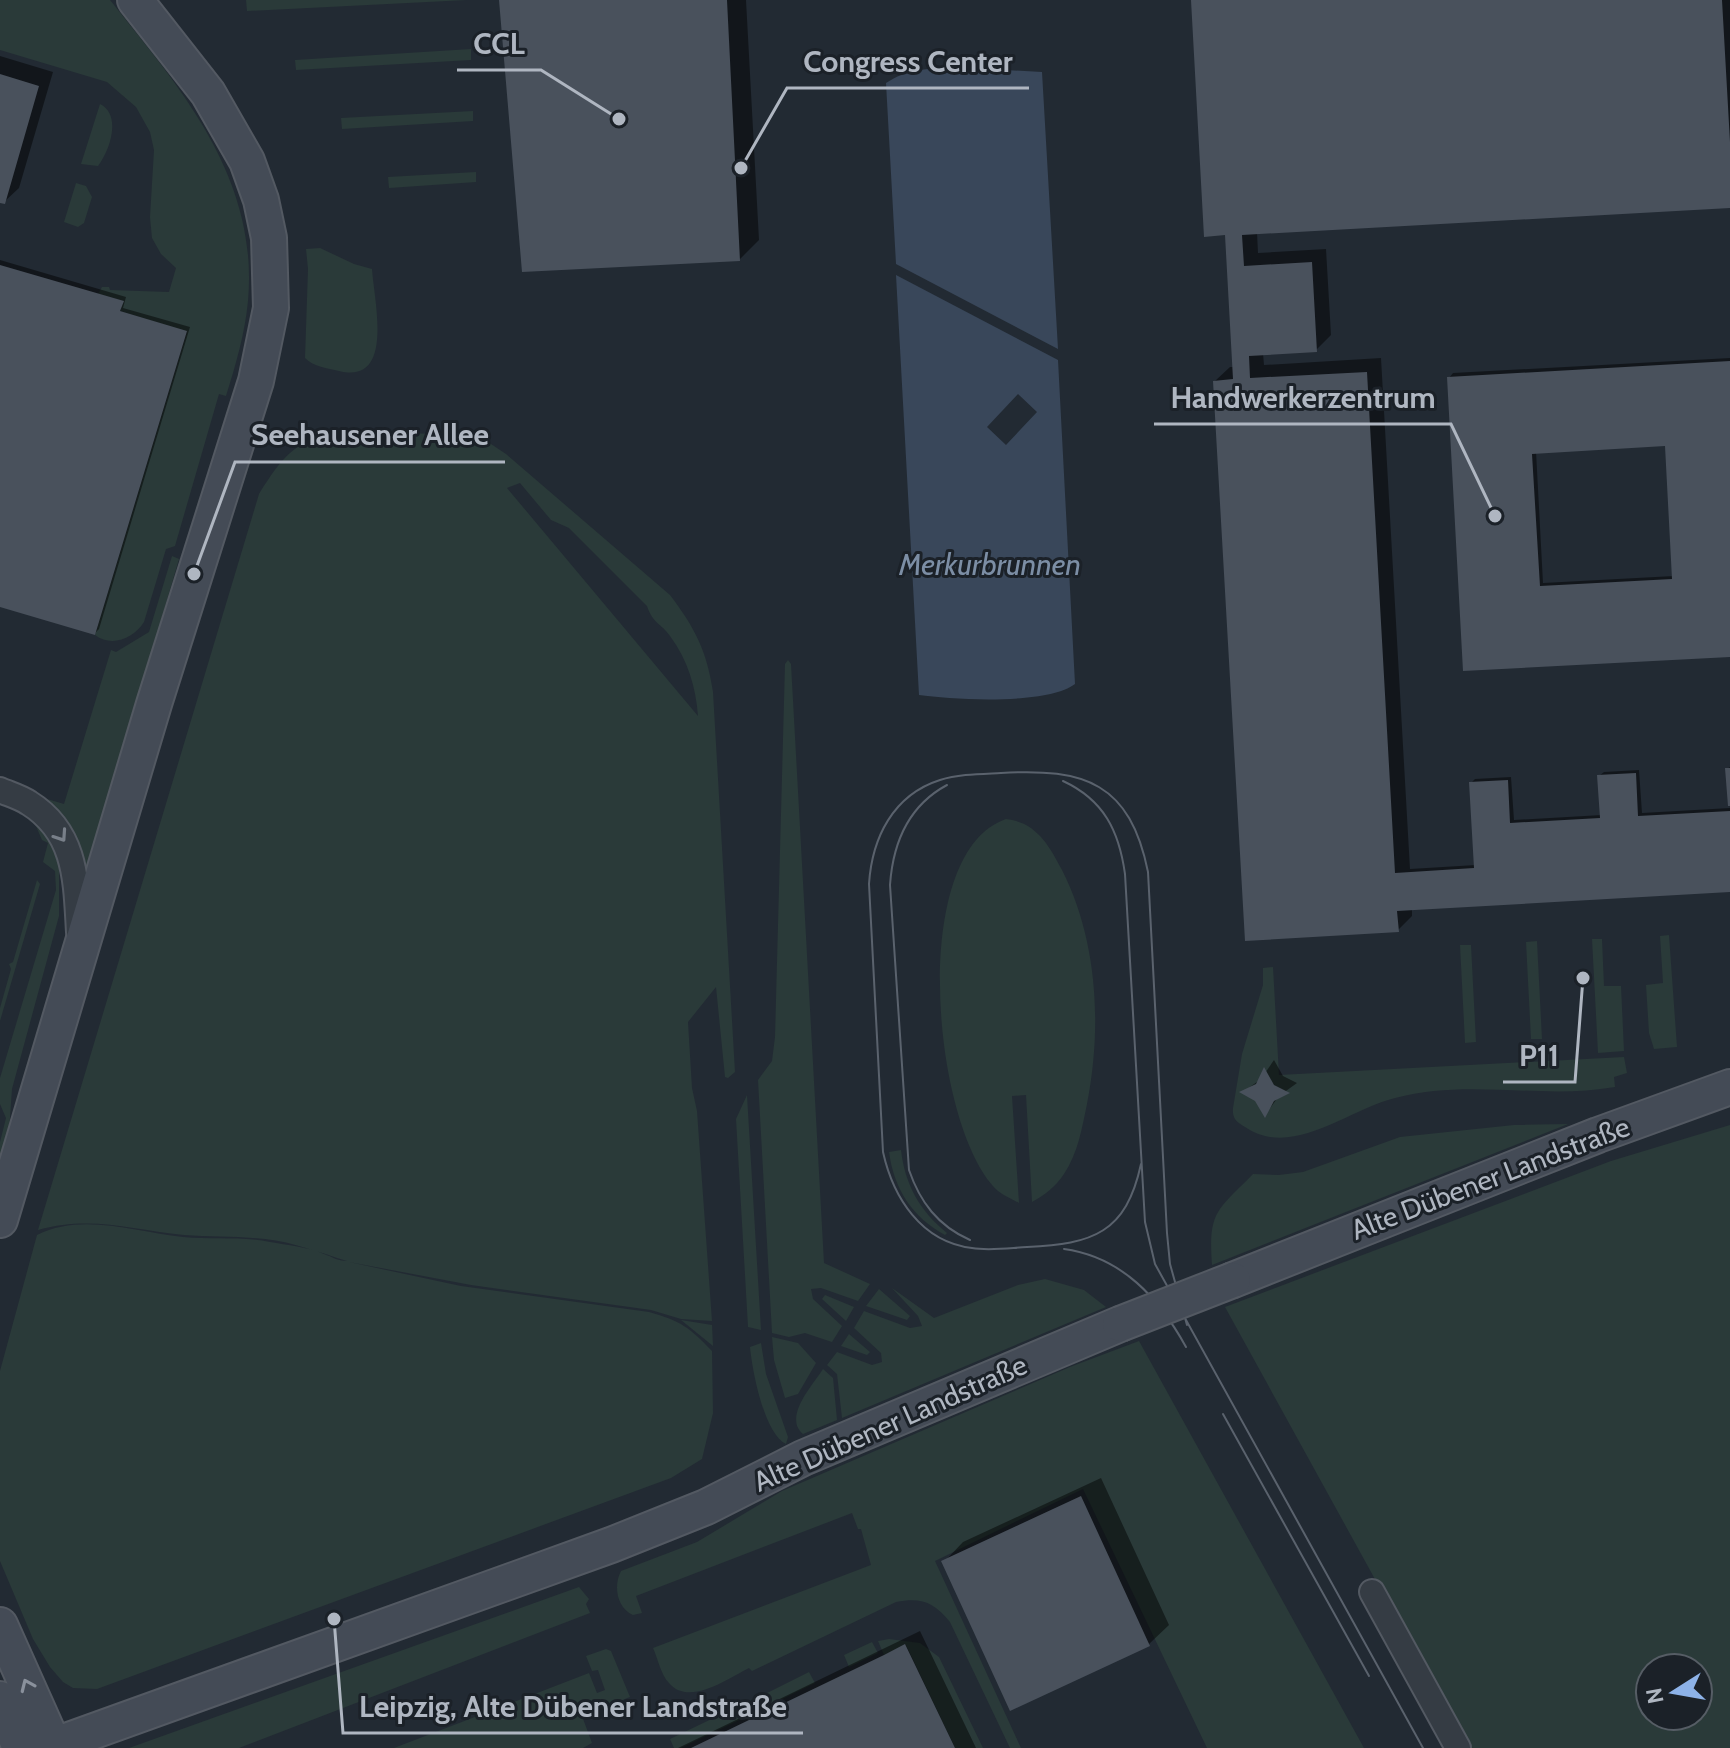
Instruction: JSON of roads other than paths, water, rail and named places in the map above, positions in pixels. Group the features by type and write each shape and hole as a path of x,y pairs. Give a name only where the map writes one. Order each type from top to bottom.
{"street":[{"path":"0,1220 154,704 256,381 271,308 269,238 261,200 247,161 208,93 135,0"},
{"path":"0,790 30,803 54,826 69,849 77,891 80,957"},
{"name":"Alte Dübener Landstraße","path":"44,1747 611,1545 706,1507 803,1458 1060,1348 1584,1141 1730,1087"},
{"path":"1372,1592 1458,1748"},
{"path":"0,1625 44,1747"},
{"path":"0,1699 44,1747"}],"water":[{"path":"968,68 1042,72 1058,349 896,264 886,83 915,71"},
{"name":"Merkurbrunnen","path":"896,275 1058,360 1075,684 1062,691 1023,698 919,695","holes":["1018,394 1037,412 1006,445 987,427"]}],"tram line":[{"path":"1141,1164 1135,1187 1116,1220 1088,1238 1071,1242 992,1249 954,1244 924,1227 902,1201 883,1152 869,884 875,850 888,820 898,807 924,787 947,778 970,775 1057,774 1099,787 1116,800 1129,818 1140,842 1148,872 1167,1233 1170,1264 1187,1325"},
{"path":"1063,781 1099,807 1114,831 1122,858 1145,1222 1155,1264 1423,1748"},
{"path":"947,785 922,803 905,827 895,854 890,885 909,1170 932,1212 949,1228 970,1240"},
{"path":"1064,1249 1104,1261 1137,1283 1164,1312 1186,1347"},
{"path":"1223,1414 1369,1676"}],"place":[{"name":"CCL","path":"619,119"},
{"name":"Congress Center","path":"741,168"},
{"name":"Handwerkerzentrum","path":"1495,516"},
{"name":"Seehausener Allee","path":"194,574"},
{"name":"P11","path":"1583,978"},
{"name":"Leipzig, Alte Dübener Landstraße","path":"334,1619"}]}
